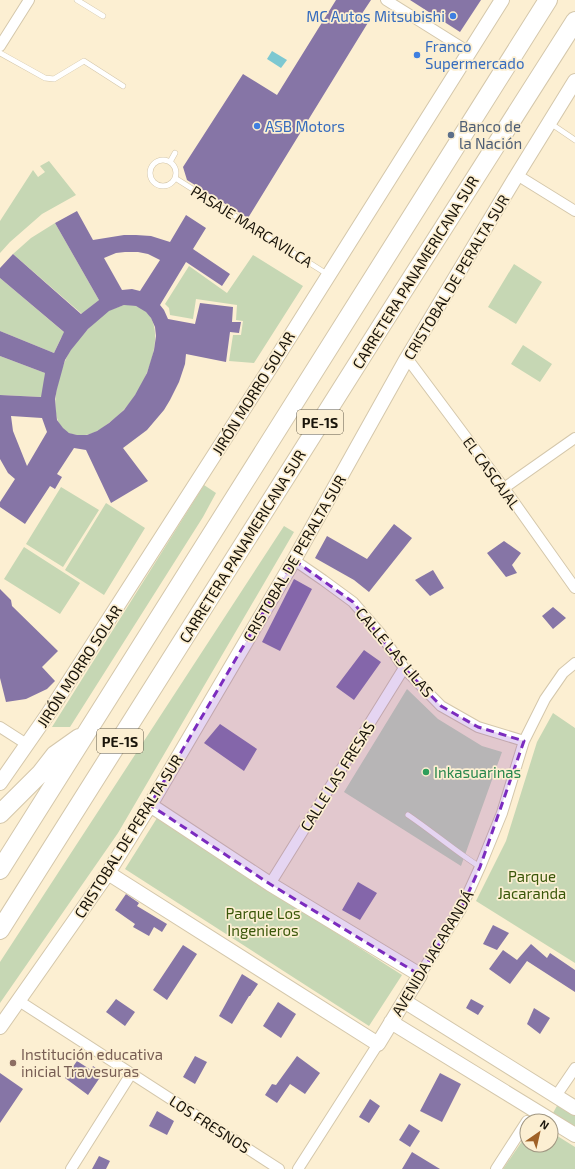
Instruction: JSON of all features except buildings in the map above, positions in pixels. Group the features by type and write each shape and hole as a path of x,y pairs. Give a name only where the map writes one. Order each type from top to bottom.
{"highway":[{"name":"CARRETERA PANAMERICANA SUR","path":"0,870 217,528 548,0"},
{"name":"CARRETERA PANAMERICANA SUR","path":"0,930 393,306 575,21"},
{"path":"0,814 41,773 55,755 85,735"}],"street":[{"path":"0,46 29,0"},
{"path":"386,0 469,52"},
{"name":"JIRÓN MORRO SOLAR","path":"0,783 28,745 274,362 502,0"},
{"name":"CRISTOBAL DE PERALTA SUR","path":"0,1027 108,873 150,805 294,560 407,358 517,174 575,81"},
{"path":"517,174 575,211"},
{"name":"EL CASCAJAL","path":"407,358 504,488 575,588"},
{"path":"504,488 575,438"},
{"name":"CALLE LAS LILAS","path":"294,560 352,602 380,633 404,668 441,706 478,727 524,741"},
{"name":"AVENIDA JACARANDÁ","path":"298,1169 378,1044 461,909 502,812 524,741 545,699 563,673 575,663"},
{"name":"CALLE LAS FRESAS","path":"270,884 404,668"},
{"path":"0,727 28,745"},
{"path":"150,805 270,884 420,975"},
{"path":"108,873 378,1044"},
{"name":"LOS FRESNOS","path":"19,1001 280,1169"},
{"path":"404,1001 575,1108"},
{"path":"391,1022 523,1113"},
{"path":"556,1096 575,1068"},
{"path":"71,1169 131,1074"},
{"path":"559,1129 575,1136"},
{"path":"496,1169 519,1133"}],"lane":[{"path":"77,0 102,16"},
{"path":"0,53 45,78 54,79 84,61 123,86"},
{"path":"549,123 575,140"},
{"path":"170,162 174,153"},
{"path":"162,160 170,162 176,169 175,178 173,182 169,184 165,185 156,183 151,176 151,171 155,164 162,160"},
{"name":"PASAJE MARCAVILCA","path":"175,178 328,275"},
{"path":"408,815 462,856 480,867"}],"highlighted area":[{"path":"294,560 353,602 404,668 441,706 478,727 524,741 480,867 461,909 420,975 270,884 150,805"}],"green space":[{"path":"49,161 76,195 42,214 10,242 0,253 0,221 33,170 38,177 45,172 40,166"},
{"path":"55,223 99,300 82,314 13,254 31,238"},
{"path":"253,255 303,286 254,363 229,361 233,335 241,335 243,321 236,320 237,305 196,299 193,319 170,315 169,308 165,304 189,266 227,293"},
{"path":"514,264 542,282 516,324 488,307"},
{"path":"0,278 65,333 54,353 0,331"},
{"path":"124,305 136,306 147,312 153,322 155,335 154,348 146,376 140,388 124,410 102,428 94,433 85,435 71,434 61,427 57,416 55,403 60,374 65,361 73,346 94,323 110,310"},
{"path":"523,345 552,364 540,382 511,364"},
{"path":"0,356 45,373 43,397 0,395"},
{"path":"204,485 216,493 203,517 70,727 52,727"},
{"path":"61,487 99,510 63,567 26,544"},
{"path":"106,503 145,528 104,595 65,570"},
{"path":"284,526 294,532 118,833 0,1003 0,962"},
{"path":"24,547 80,583 60,614 4,579"},
{"name":"Inkasuarinas","path":"407,689 438,719 482,746 502,752 461,866 344,792"},
{"name":"Parque Jacaranda","path":"553,713 575,728 575,963 476,901 506,841 537,742"},
{"name":"Parque Los Ingenieros","path":"157,818 402,975 369,1026 125,869"},
{"path":"558,1104 575,1114 575,1127 559,1117 559,1113 553,1113"},
{"path":"559,1137 575,1147 575,1169 503,1169 519,1146 519,1153 559,1153"}],"water":[{"path":"272,51 287,60 281,68 267,59"}],"place":[{"name":"MC Autos Mitsubishi","path":"453,16"},
{"name":"Franco Supermercado","path":"417,55"},
{"name":"ASB Motors","path":"257,126"},
{"name":"Banco de la Nación","path":"451,135"},
{"name":"Inkasuarinas","path":"426,772"},
{"name":"Institución educativa inicial Travesuras","path":"13,1063"}]}
